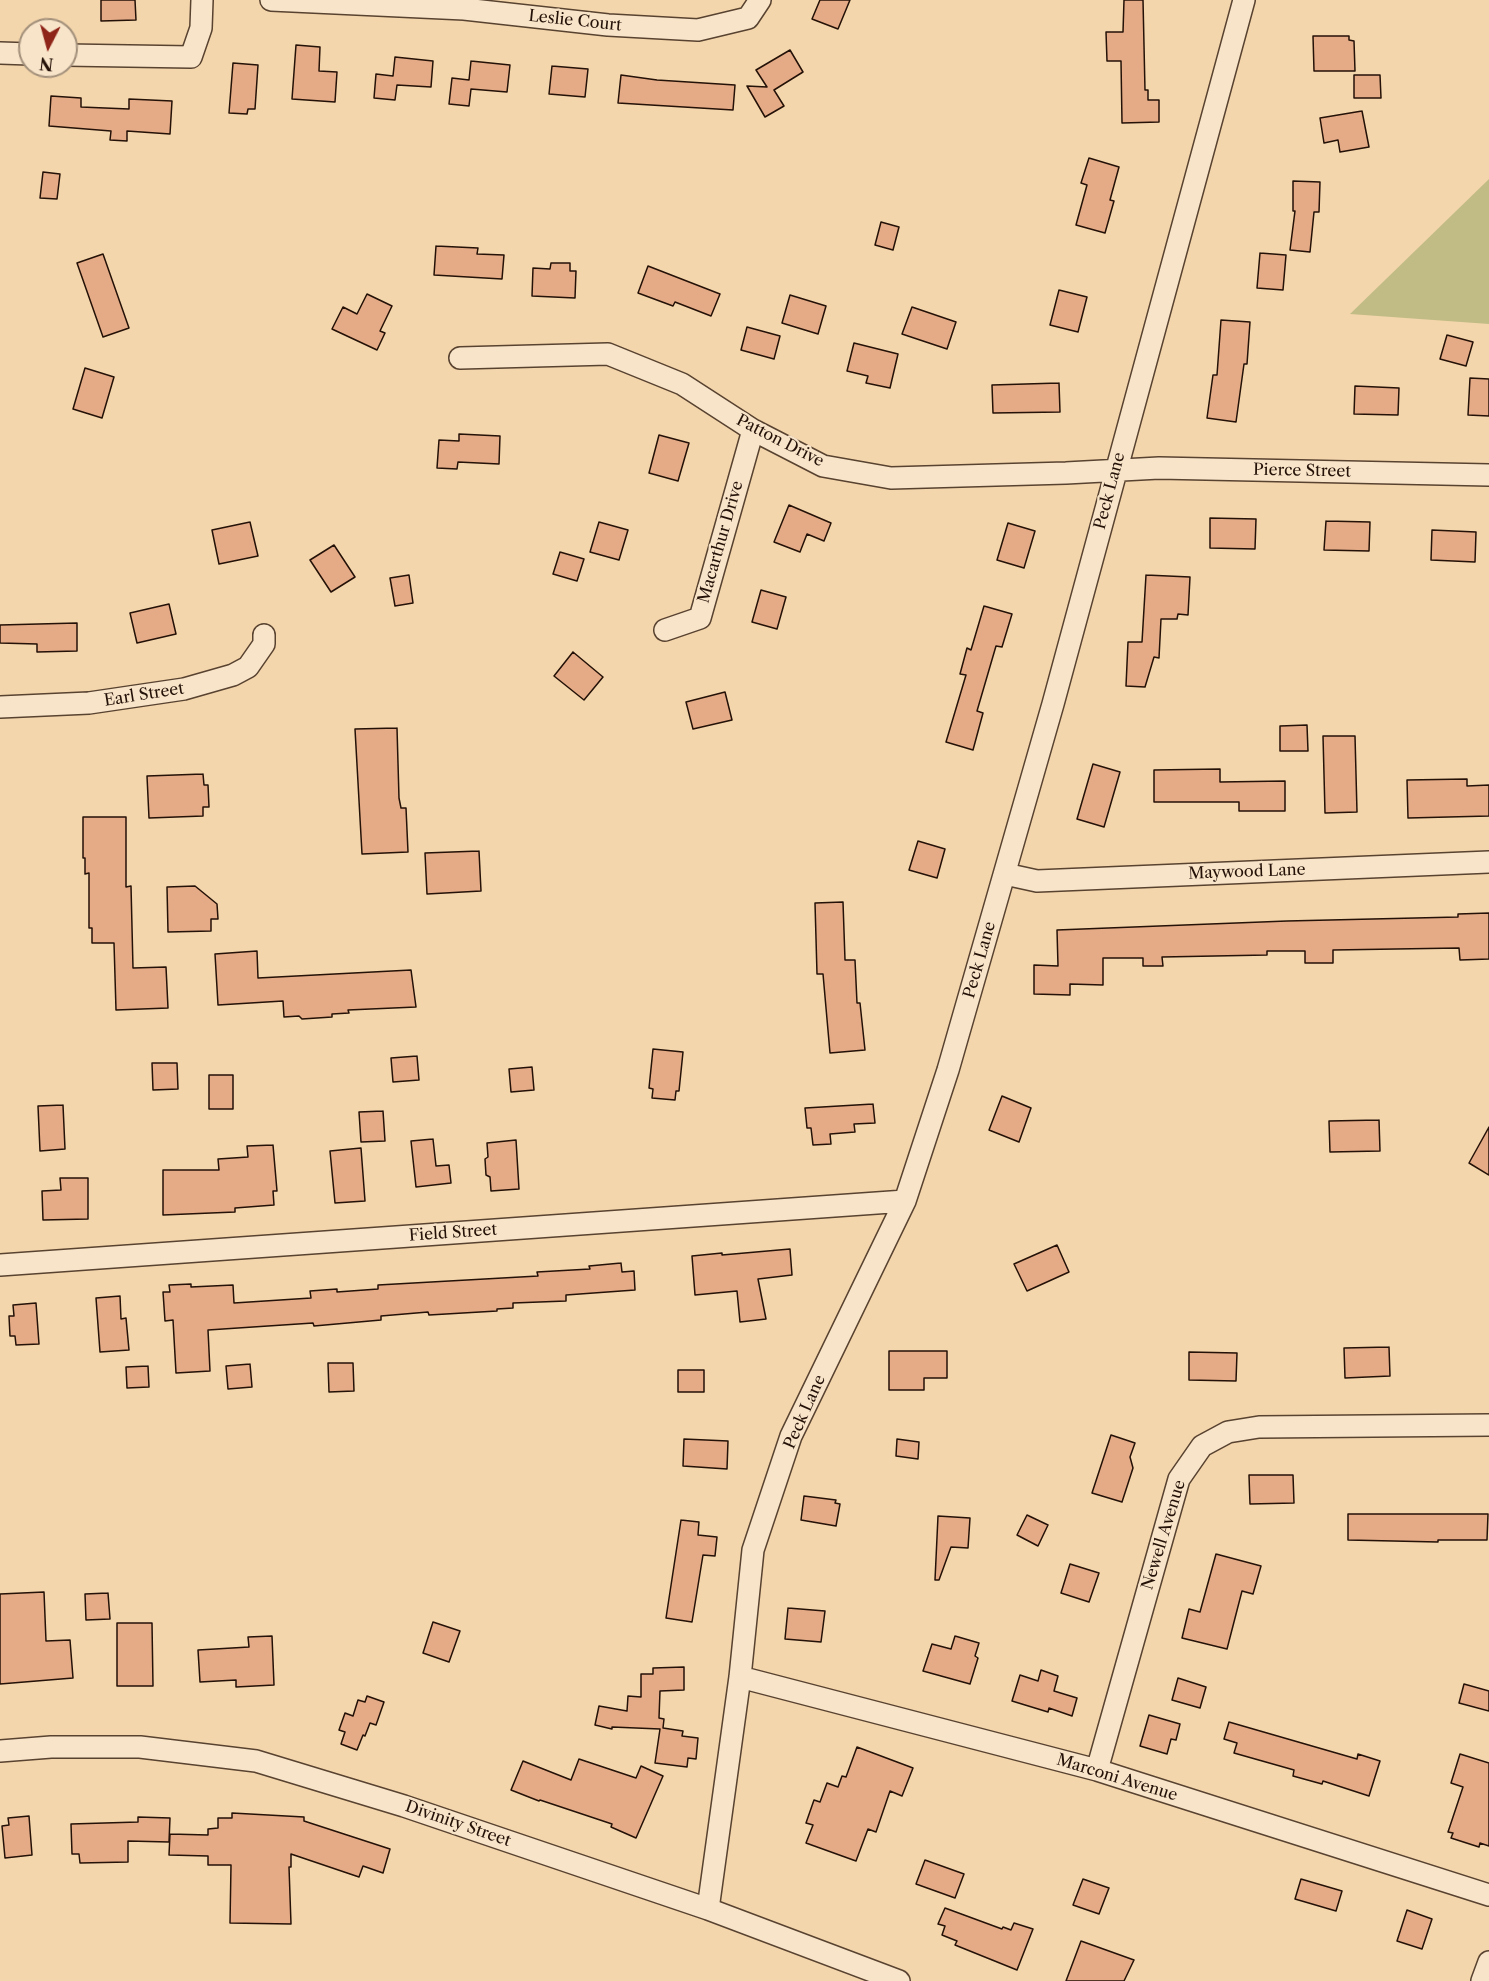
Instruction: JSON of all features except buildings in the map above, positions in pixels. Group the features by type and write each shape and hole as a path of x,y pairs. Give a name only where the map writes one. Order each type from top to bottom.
{"street":[{"path":"78,55 191,57 201,28 202,0"},
{"name":"Leslie Court","path":"271,0 464,9 608,25 698,30 748,18 760,0"},
{"name":"Peck Lane","path":"708,1909 740,1677 753,1550 791,1436 905,1201 948,1070 1005,874 1244,0"},
{"path":"0,53 18,54"},
{"name":"Patton Drive","path":"459,358 608,354 682,384 753,430 823,466 891,478 1116,470"},
{"name":"Macarthur Drive","path":"664,630 700,618 753,430"},
{"name":"Pierce Street","path":"1116,470 1159,468 1489,475"},
{"name":"Earl Street","path":"0,707 89,703 184,689 233,675 248,667 264,644 264,635"},
{"name":"Maywood Lane","path":"1005,874 1037,880 1489,862"},
{"name":"Field Street","path":"0,1265 905,1201"},
{"name":"Newell Avenue","path":"1097,1770 1179,1479 1202,1446 1228,1432 1259,1427 1489,1425"},
{"name":"Marconi Avenue","path":"740,1677 1097,1770 1489,1895"},
{"name":"Divinity Street","path":"0,1751 51,1747 140,1747 256,1761 404,1806 708,1909 899,1981"},
{"path":"1482,1981 1489,1962"}],"shaded area":[{"path":"1489,179 1489,324 1350,314"}]}
